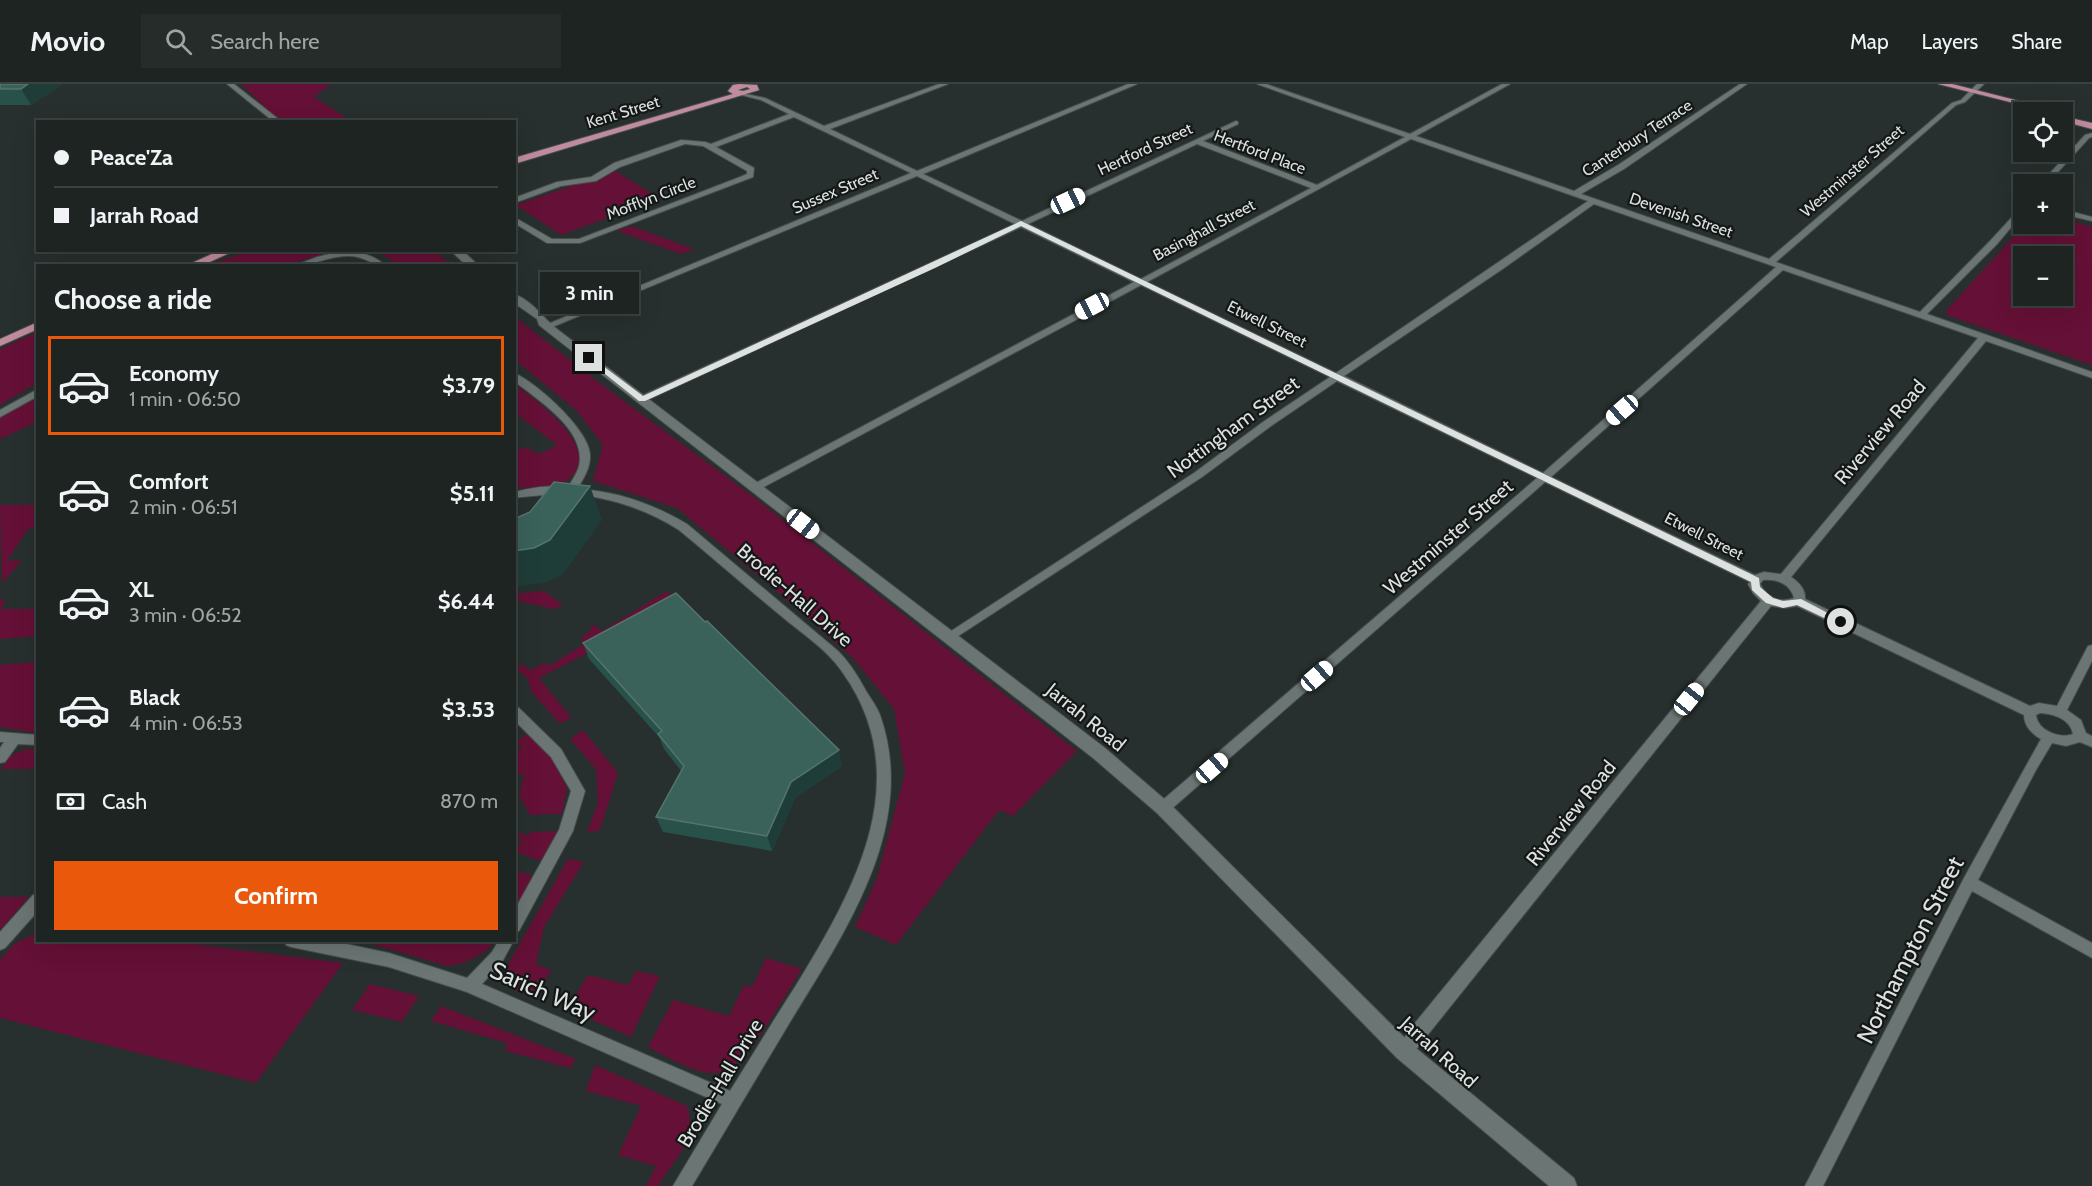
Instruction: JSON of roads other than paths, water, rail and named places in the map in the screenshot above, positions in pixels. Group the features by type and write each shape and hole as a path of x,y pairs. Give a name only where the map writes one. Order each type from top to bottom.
{"main road":[{"path":"752,87 764,84"},
{"path":"1928,84 1968,90 2013,104"},
{"path":"1942,84 2017,102"},
{"name":"Kent Street","path":"516,158 675,111 732,90 752,87"},
{"name":"Kent Street","path":"516,158 742,94 752,87"},
{"path":"732,90 733,93 742,94"},
{"path":"2073,118 2092,124"},
{"path":"2073,120 2092,124"},
{"path":"195,264 226,252"},
{"path":"0,343 36,326"}],"street":[{"path":"230,84 276,120"},
{"path":"822,129 945,84"},
{"name":"Sussex Street","path":"545,324 1134,84"},
{"name":"Devenish Street","path":"1260,84 2092,375"},
{"name":"Basinghall Street","path":"756,488 1140,281 1222,240 1408,136 1507,84"},
{"name":"Canterbury Terrace","path":"1575,194 1621,167 1744,84"},
{"name":"Westminster Street","path":"1163,808 1544,477 1954,104 1963,101 1968,90 1982,84"},
{"name":"Etwell Street","path":"752,87 763,99"},
{"name":"Etwell Street","path":"742,94 763,99 1756,580"},
{"name":"Mofflyn Circle","path":"710,147 793,115"},
{"name":"Hertford Street","path":"642,399 933,266 1236,123"},
{"path":"2053,174 2089,136 2084,134 2092,124"},
{"name":"Hertford Place","path":"1196,141 1315,187"},
{"name":"Mofflyn Circle","path":"516,200 560,184 593,179 616,165 678,144 696,142 750,168 750,175 580,241 550,241 516,220"},
{"name":"Nottingham Street","path":"949,638 1190,481 1336,376 1501,266 1593,201"},
{"path":"2073,214 2092,219"},
{"path":"1922,315 1994,242 2013,219"},
{"path":"305,264 345,252 372,257 380,264"},
{"path":"446,252 462,264"},
{"path":"457,252 472,264"},
{"name":"Jarrah Road","path":"516,298 542,318 545,324"},
{"name":"Jarrah Road","path":"516,307 534,321 545,324 1099,753 1163,808 1404,1051 1566,1186"},
{"name":"Riverview Road","path":"1783,579 1984,337"},
{"path":"516,379 571,424 579,434 584,447 584,465 571,491"},
{"path":"0,414 36,393"},
{"name":"Brodie-Hall Drive","path":"516,495 537,491 595,493 641,504 683,526 834,654 848,670 870,705 880,735 886,767 882,815 875,848 861,884 834,936 682,1186"},
{"path":"1798,601 1800,594 1798,590 1783,579 1764,576 1756,580 1755,588 1769,600 1783,604 1798,601 2030,711 2045,708 2060,712 2078,726 2086,739 2072,741 2049,737 2030,721 2030,711"},
{"name":"Riverview Road","path":"1404,1051 1769,600"},
{"path":"2060,712 2092,649"},
{"path":"516,713 556,753 578,791 566,831 516,922"},
{"path":"0,737 36,740"},
{"name":"Northampton Street","path":"1815,1186 1969,882 2031,765 2049,737"},
{"path":"0,759 15,738"},
{"path":"1969,882 2092,951"},
{"path":"0,943 36,904"},
{"name":"Sarich Way","path":"301,942 389,960 470,986 734,1101"},
{"path":"470,986 497,957 506,942"}]}
